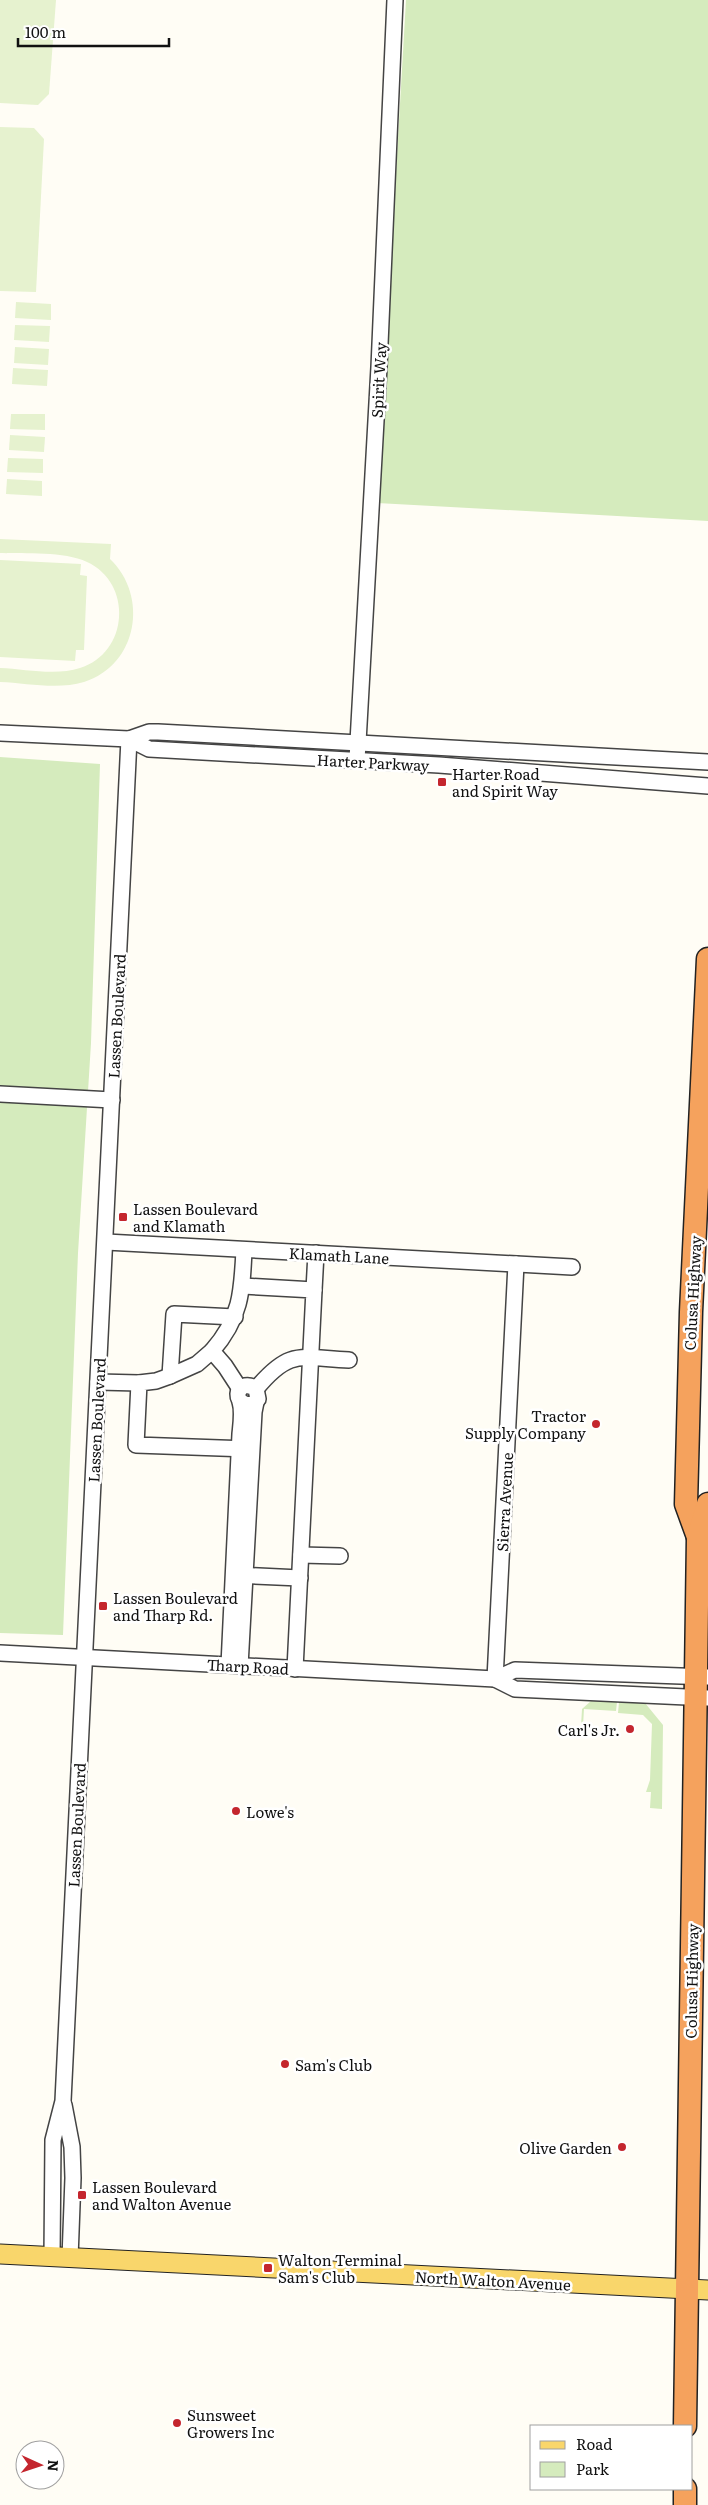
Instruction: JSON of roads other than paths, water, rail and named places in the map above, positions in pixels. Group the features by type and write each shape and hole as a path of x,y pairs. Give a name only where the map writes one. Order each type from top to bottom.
{"highway":[{"name":"Colusa Highway","path":"698,1537 686,1504 691,1312 708,959"},
{"name":"Colusa Highway","path":"685,2425 697,2290 702,1687 698,1537 708,1504"},
{"path":"685,2490 685,2505"}],"main road":[{"name":"North Walton Avenue","path":"0,2254 697,2290"}],"street":[{"name":"Spirit Way","path":"357,760 379,367 395,0"},
{"name":"Harter Parkway","path":"0,733 129,739 149,732 158,732 708,762"},
{"name":"Harter Parkway","path":"129,739 149,749 357,760 708,786"},
{"name":"Lassen Boulevard","path":"61,2258 74,2178 72,2147 63,2101 129,739"},
{"path":"0,1094 112,1100"},
{"name":"Klamath Lane","path":"106,1242 572,1266"},
{"path":"98,1382 139,1383 156,1381 197,1364 212,1351 226,1335 235,1317 243,1286 244,1250"},
{"path":"295,1668 316,1253"},
{"name":"Sierra Avenue","path":"496,1680 516,1264"},
{"path":"243,1286 314,1290"},
{"path":"170,1376 174,1314 235,1317"},
{"path":"212,1351 225,1366 240,1396 247,1405 284,1362 293,1358 349,1360"},
{"path":"139,1383 136,1445 246,1449"},
{"path":"234,1665 246,1449 256,1395"},
{"path":"240,1396 246,1449"},
{"path":"301,1554 340,1556"},
{"path":"239,1576 300,1578"},
{"name":"Tharp Road","path":"0,1653 496,1680 515,1689 702,1687"},
{"name":"Tharp Road","path":"496,1680 515,1670 702,1687"}],"place":[{"name":"Harter Road and Spirit Way","path":"442,782"},
{"name":"Lassen Boulevard and Klamath","path":"123,1217"},
{"name":"Tractor Supply Company","path":"596,1424"},
{"name":"Lassen Boulevard and Tharp Rd.","path":"103,1606"},
{"name":"Carl's Jr.","path":"630,1729"},
{"name":"Lowe's","path":"236,1811"},
{"name":"Sam's Club","path":"285,2064"},
{"name":"Olive Garden","path":"622,2147"},
{"name":"Lassen Boulevard and Walton Avenue","path":"82,2195"},
{"name":"Walton Terminal Sam's Club","path":"268,2268"},
{"name":"Sunsweet Growers Inc","path":"177,2423"}]}
